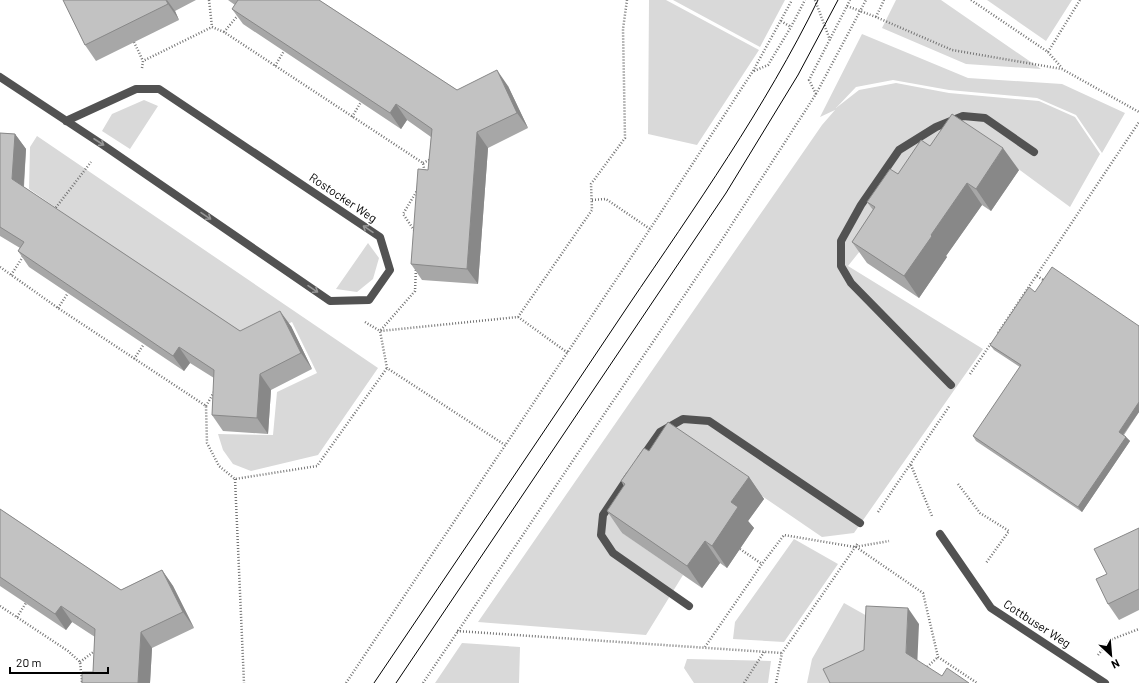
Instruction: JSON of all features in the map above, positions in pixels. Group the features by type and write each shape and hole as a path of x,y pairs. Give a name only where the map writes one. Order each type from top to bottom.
{"street":[{"path":"0,77 103,145 330,301"},
{"name":"Rostocker Weg","path":"66,121 136,89 159,89 380,237 390,270 369,300 330,301"},
{"path":"950,385 851,283 841,266 841,241 861,205 899,150 936,127 963,116 984,118 1034,152"},
{"path":"689,606 613,553 601,535 603,515 660,432 683,419 709,421 860,523"},
{"name":"Cottbuser Weg","path":"940,534 992,608 1105,683"}],"path":[{"path":"209,0 212,27"},
{"path":"518,318 592,210 591,184 625,138 623,30 627,0"},
{"path":"346,683 650,230 753,71 792,0"},
{"path":"753,71 768,65 805,0"},
{"path":"814,0 830,40"},
{"path":"816,94 809,80 850,0"},
{"path":"422,683 725,235 816,94 866,0"},
{"path":"876,17 884,0"},
{"path":"970,0 1048,52 1062,69"},
{"path":"1048,52 1080,0"},
{"path":"847,6 952,50 1062,69 1139,112"},
{"path":"224,32 242,10"},
{"path":"781,21 791,27"},
{"path":"143,61 212,27 224,32 423,163 426,177"},
{"path":"134,42 143,61 136,89"},
{"path":"275,66 284,51"},
{"path":"352,117 361,102"},
{"path":"997,334 1139,122"},
{"path":"52,214 103,145"},
{"path":"423,163 436,156"},
{"path":"421,234 416,234 403,214 422,183"},
{"path":"592,200 606,199 650,230"},
{"path":"11,275 26,252"},
{"path":"380,331 415,291 416,262"},
{"path":"0,267 58,308 206,406"},
{"path":"1037,276 1045,281 1042,286"},
{"path":"58,308 68,293"},
{"path":"330,301 380,331 518,318 568,353"},
{"path":"380,331 387,368 505,445"},
{"path":"966,380 993,341"},
{"path":"134,359 144,344"},
{"path":"216,388 206,406 207,442 219,466 235,479 317,466 387,368"},
{"path":"876,515 954,400"},
{"path":"910,465 940,534"},
{"path":"235,479 244,683"},
{"path":"958,484 980,513 1009,531 972,581"},
{"path":"704,648 762,564 784,536 855,547 889,541"},
{"path":"776,683 782,653 859,540"},
{"path":"855,547 923,593 938,657 977,683"},
{"path":"740,549 762,564"},
{"path":"17,617 26,603"},
{"path":"0,606 68,651 80,662 81,683"},
{"path":"1086,671 1110,640 1139,629"},
{"path":"457,631 782,653"},
{"path":"80,662 99,648"},
{"path":"744,683 764,652"},
{"path":"922,671 938,657"}],"shaded area":[{"path":"649,0 666,0 759,50 697,145 648,134"},
{"path":"673,0 785,0 760,47"},
{"path":"896,0 941,0 1041,69 966,64 882,28"},
{"path":"987,0 1072,0 1046,41"},
{"path":"862,34 968,78 1062,84 1125,113 1102,153 1076,115 1037,98 949,90 893,80 856,87 836,108 859,90 896,83 949,93 1039,101 1075,117 1100,154 1070,207 960,126 848,266 983,349 854,533 822,537 683,442 621,532 683,575 646,635 478,622 822,125 835,110 820,117"},
{"path":"144,100 158,106 130,149 102,131 112,114"},
{"path":"37,136 378,368 318,455 251,471 233,464 223,450 218,434 273,435 277,392 317,373 292,322 249,342 29,189 30,147"},
{"path":"368,243 379,258 373,279 357,292 336,289"},
{"path":"794,539 838,564 784,642 733,639 735,622"},
{"path":"844,603 876,621 874,665 837,683 807,683 812,659"},
{"path":"462,643 520,647 519,683 435,683"},
{"path":"687,659 771,661 768,683 694,683 684,668"}],"building":[{"path":"63,0 166,0 168,4 85,45"},
{"path":"238,0 319,0 457,90 497,70 517,113 477,132 467,269 411,264 418,169 428,170 432,129 396,104 390,113 232,9"},
{"path":"952,114 1003,148 976,189 967,183 904,276 852,242 875,207 867,202 890,169 898,174 921,140 930,146"},
{"path":"0,133 15,134 12,179 240,331 280,311 301,353 260,374 257,418 212,415 214,370 179,347 173,356 18,251 24,242 0,227"},
{"path":"1052,267 1139,326 1139,402 1119,432 1126,437 1078,507 973,436 1021,365 990,345 1029,287 1035,292"},
{"path":"668,422 749,477 731,502 738,507 712,546 705,541 687,566 607,511 625,484 621,481 644,448 649,451"},
{"path":"0,509 121,590 162,570 183,612 141,632 138,683 82,683 82,672 93,672 95,629 61,606 55,614 0,577"},
{"path":"1139,528 1139,589 1108,604 1096,579 1107,574 1094,549"},
{"path":"866,606 908,608 906,653 942,676 947,668 969,683 830,683 823,669 864,650"}],"tram line":[{"path":"374,683 728,156 775,79 818,0"},
{"path":"396,683 726,193 798,75 838,0"}]}
